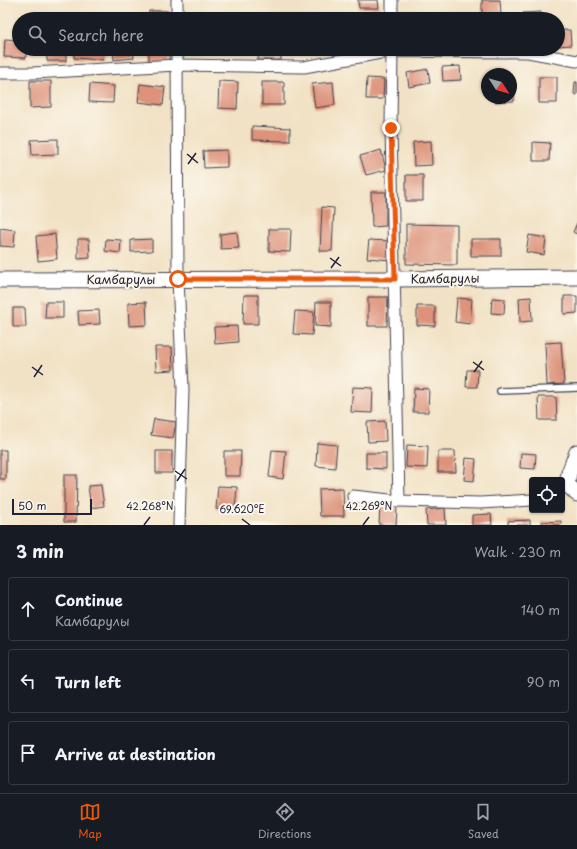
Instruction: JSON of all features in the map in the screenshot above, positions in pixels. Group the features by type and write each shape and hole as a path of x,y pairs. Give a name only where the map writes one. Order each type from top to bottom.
{"street":[{"path":"177,0 177,12"},
{"path":"392,0 392,12"},
{"path":"177,56 178,279 183,389 179,525"},
{"path":"0,73 33,73 177,65 304,67 361,56"},
{"path":"392,56 391,128 399,501"},
{"path":"550,56 577,61"},
{"name":"Камбарулы","path":"0,280 577,277"},
{"path":"569,489 569,473 577,452"},
{"path":"353,496 399,501 480,503 529,500"}],"lane":[{"path":"500,391 577,388"}],"building":[{"path":"358,0 378,0 379,8 359,8"},
{"path":"482,0 500,0 501,12 482,12"},
{"path":"149,11 168,11 168,12"},
{"path":"565,30 570,30 571,45 565,45"},
{"path":"5,39 12,40 12,56 26,56 26,58 4,57"},
{"path":"47,56 66,56 66,61 47,61"},
{"path":"74,56 103,56 103,60 74,58"},
{"path":"114,56 134,56 134,58 114,60"},
{"path":"149,56 169,56 169,63 149,63"},
{"path":"258,56 281,56 281,60 258,60"},
{"path":"460,66 461,80 443,81 442,67"},
{"path":"428,69 430,83 409,87 407,73"},
{"path":"539,77 557,77 557,103 539,103"},
{"path":"367,78 384,79 383,99 366,99"},
{"path":"30,81 51,81 51,107 30,108"},
{"path":"219,81 238,82 237,109 218,108"},
{"path":"262,82 284,82 284,105 262,105"},
{"path":"333,82 335,105 315,108 312,84"},
{"path":"575,82 577,82 577,95 574,94"},
{"path":"90,84 114,86 113,103 89,102"},
{"path":"140,84 165,87 163,105 138,102"},
{"path":"252,126 290,128 290,141 252,140"},
{"path":"58,139 58,154 32,155 31,140"},
{"path":"431,141 432,165 414,166 413,142"},
{"path":"533,142 550,143 549,161 533,161"},
{"path":"227,150 227,167 204,168 203,151"},
{"path":"381,150 386,170 366,175 360,156"},
{"path":"406,175 423,175 423,201 406,201"},
{"path":"371,192 386,192 386,226 372,227"},
{"path":"322,207 334,208 332,251 320,251"},
{"path":"577,223 577,234 573,232"},
{"path":"406,224 457,225 457,265 406,264"},
{"path":"0,228 15,230 14,247 0,246"},
{"path":"269,229 291,229 290,252 269,251"},
{"path":"237,232 239,248 221,249 220,234"},
{"path":"55,234 57,259 38,261 36,236"},
{"path":"529,235 546,238 544,255 526,252"},
{"path":"78,239 89,239 90,258 78,259"},
{"path":"106,239 121,240 120,253 105,251"},
{"path":"152,239 152,251 131,252 131,240"},
{"path":"471,239 501,239 501,256 471,256"},
{"path":"369,240 391,241 390,260 367,258"},
{"path":"244,295 258,295 258,324 243,324"},
{"path":"564,296 577,296 577,313 564,314"},
{"path":"368,297 388,297 387,326 368,326"},
{"path":"531,297 532,321 520,322 519,298"},
{"path":"457,298 472,299 470,324 455,322"},
{"path":"492,298 505,299 504,314 491,313"},
{"path":"46,302 63,302 63,318 45,318"},
{"path":"146,302 147,325 129,326 128,303"},
{"path":"316,302 331,302 331,327 315,326"},
{"path":"417,306 435,306 435,326 417,325"},
{"path":"13,308 25,308 26,327 13,327"},
{"path":"99,310 100,324 79,325 78,311"},
{"path":"295,311 314,312 312,335 293,334"},
{"path":"237,326 238,342 215,344 214,327"},
{"path":"561,342 564,384 547,385 545,343"},
{"path":"155,347 172,347 173,370 156,371"},
{"path":"467,370 478,370 477,387 466,387"},
{"path":"353,387 373,388 372,413 351,412"},
{"path":"414,388 429,389 428,412 413,412"},
{"path":"538,397 556,397 557,420 539,420"},
{"path":"154,419 176,422 173,438 151,435"},
{"path":"385,421 386,441 368,442 367,422"},
{"path":"317,443 337,445 335,468 316,466"},
{"path":"407,445 428,446 427,468 406,467"},
{"path":"0,450 6,450 6,479 0,479"},
{"path":"272,450 286,451 283,479 269,477"},
{"path":"156,451 172,451 172,473 156,473"},
{"path":"224,451 241,451 240,476 224,476"},
{"path":"438,451 455,451 456,472 438,472"},
{"path":"366,453 386,453 386,469 366,468"},
{"path":"521,453 536,454 535,469 520,468"},
{"path":"466,458 476,459 474,481 464,480"},
{"path":"64,475 77,475 76,522 64,522"},
{"path":"101,485 104,506 91,508 88,486"},
{"path":"218,486 237,487 235,510 216,509"},
{"path":"343,488 344,516 320,516 319,489"},
{"path":"380,506 397,507 396,525 379,525"},
{"path":"445,508 446,525 427,525 426,510"},
{"path":"491,514 492,525 472,525 472,515"},
{"path":"530,520 530,525 508,525 508,521"},
{"path":"561,521 561,525 542,525 542,522"}],"route":[{"path":"178,279 395,279 391,128"}]}
